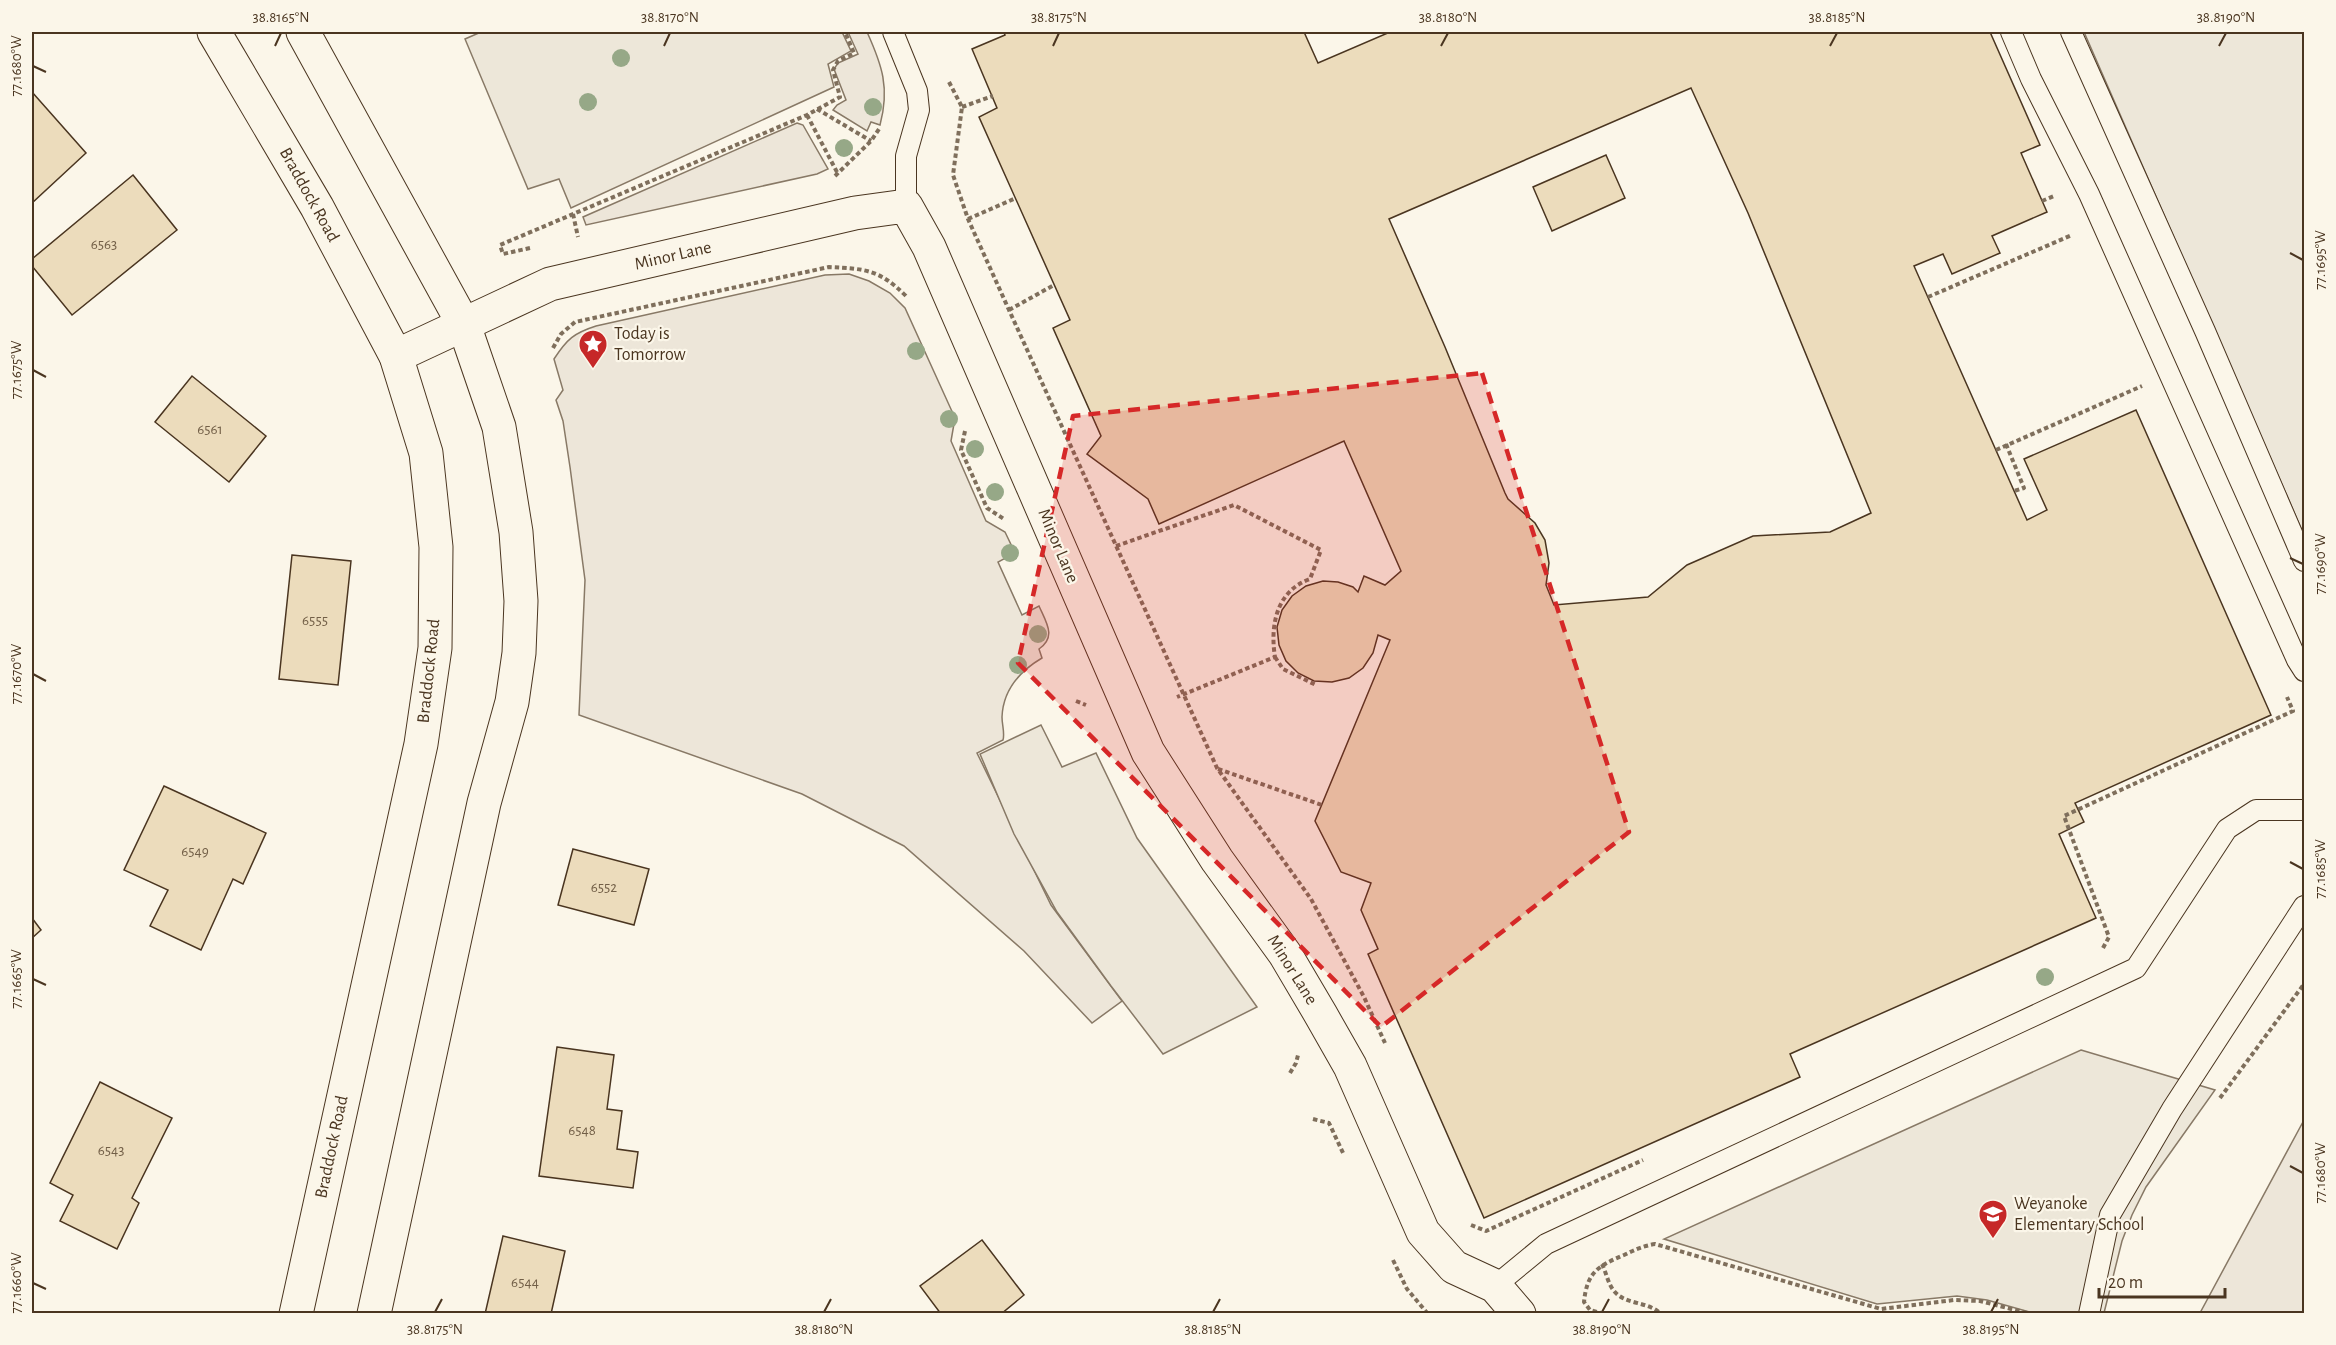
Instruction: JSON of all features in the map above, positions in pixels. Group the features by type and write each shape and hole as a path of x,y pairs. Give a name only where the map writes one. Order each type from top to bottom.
{"main road":[{"name":"Braddock Road","path":"214,32 317,207 396,356 426,453 436,547 435,648 421,744 296,1314"},
{"path":"303,32 464,325 499,427 516,532 521,601 519,653 512,702 484,803 374,1314"},
{"name":"Minor Lane","path":"396,356 550,284 855,213 906,206 929,247 1148,752 1216,860 1285,954 1327,1025 1350,1066 1423,1232 1454,1267 1495,1286 1519,1314"}],"lane":[{"path":"892,32 917,91 920,110 906,156 906,206"},
{"path":"2011,32 2031,79 2089,195 2297,660 2304,671"},
{"path":"2071,32 2205,331 2304,561"},
{"path":"1495,1286 1546,1244 2136,968 2227,829 2256,810 2304,810"},
{"path":"2089,1314 2110,1215 2172,1109 2304,906"}],"path":[{"path":"502,254 500,245 807,115 840,97 833,70 838,61 854,53 845,32"},
{"path":"948,79 962,107 953,176 968,219 1009,310 1217,768 1311,899 1364,997 1388,1051"},
{"path":"962,107 993,96"},
{"path":"807,115 838,174 871,141 817,109"},
{"path":"968,219 1016,198"},
{"path":"573,214 578,237"},
{"path":"1928,297 2073,235"},
{"path":"553,348 561,334 575,322 829,267 864,269 884,277 910,302"},
{"path":"1009,310 1054,285"},
{"path":"1996,450 2151,382"},
{"path":"965,426 961,450 987,508 1010,522"},
{"path":"2006,444 2024,488 2014,491"},
{"path":"1116,546 1234,505 1321,550 1310,579 1301,582 1285,597 1275,614 1272,637 1275,657 1283,669 1316,685"},
{"path":"1177,697 1275,657"},
{"path":"2106,930 2064,816 2294,711 2284,689"},
{"path":"1217,768 1322,805"},
{"path":"2220,1100 2304,984"},
{"path":"1466,1220 1472,1226 1485,1231 1596,1181"},
{"path":"1604,1314 1590,1310 1584,1302 1587,1282 1594,1271 1602,1264 1643,1246 1655,1244 1881,1309 1954,1300 1980,1301 2031,1314"},
{"path":"1602,1264 1614,1291 1627,1300 1654,1306 1661,1314"}],"highlighted area":[{"path":"1482,373 1629,832 1381,1027 1018,663 1073,416"}],"shaded area":[{"path":"481,32 842,32 851,51 828,64 834,87 571,208 559,179 528,189 465,39"},
{"path":"848,32 867,32 883,77 884,100 880,125 871,122 867,131 833,110 846,100 834,69 838,63 858,54"},
{"path":"2084,32 2304,32 2304,535"},
{"path":"797,123 803,125 828,169 817,174 586,225 583,217"},
{"path":"849,274 869,281 890,293 905,308 955,418 951,441 986,521 1005,532 1015,553 998,562 1022,615 1039,606 1047,623 1048,639 1039,649 1042,658 1020,675 1009,690 1003,707 1003,740 977,753 1051,905 1122,1001 1092,1023 1024,951 904,846 802,794 579,715 585,580 563,421 556,400 563,390 554,359 572,338 596,326 825,275"},
{"path":"1041,725 1062,767 1096,753 1137,838 1257,1007 1163,1054 1057,912 1014,834 980,754"},
{"path":"2081,1050 2215,1090 2146,1187 2132,1215 2122,1241 2104,1313 2033,1313 1987,1300 1957,1296 1877,1304 1664,1239"},
{"path":"2304,1120 2304,1313 2200,1313"}],"building":[{"path":"1004,32 1304,32 1318,63 1390,32 1990,32 2040,145 2021,153 2047,212 1992,236 2000,253 1952,274 1943,254 1914,266 2027,520 2047,510 2024,459 2136,410 2271,715 2075,803 2084,822 2059,834 2096,918 1790,1054 1800,1077 1484,1218 1368,954 1378,949 1361,910 1371,883 1341,872 1315,821 1390,640 1378,635 1373,653 1363,668 1349,678 1332,682 1314,681 1298,673 1286,661 1279,645 1277,627 1282,610 1292,596 1306,586 1323,581 1338,582 1353,587 1358,592 1364,576 1385,585 1401,571 1344,441 1159,524 1148,499 1087,454 1101,436 1053,328 1070,320 979,117 997,108 972,49 1005,35","holes":["1691,88 1748,213 1871,513 1830,532 1753,536 1687,565 1648,597 1554,605 1546,585 1549,563 1545,540 1535,523 1508,499 1505,493 1389,219"]},
{"path":"32,92 86,153 32,203"},
{"path":"1606,155 1625,198 1552,231 1533,187"},
{"path":"133,175 177,230 72,315 32,266 32,259"},
{"path":"192,376 266,436 229,482 155,422"},
{"path":"292,555 351,561 338,685 279,679"},
{"path":"164,786 266,833 243,884 233,879 201,950 150,926 168,890 124,870"},
{"path":"573,849 649,869 634,925 558,905"},
{"path":"32,918 41,930 32,938"},
{"path":"557,1047 614,1055 607,1109 622,1111 617,1149 638,1152 633,1188 539,1176"},
{"path":"100,1082 172,1118 132,1198 139,1203 117,1249 60,1221 73,1195 50,1183"},
{"path":"503,1236 565,1251 551,1314 485,1314"},
{"path":"982,1240 1024,1295 1001,1314 941,1314 920,1286"}],"place":[{"name":"Today is Tomorrow","path":"593,370"},
{"name":"Weyanoke Elementary School","path":"1993,1240"}]}
